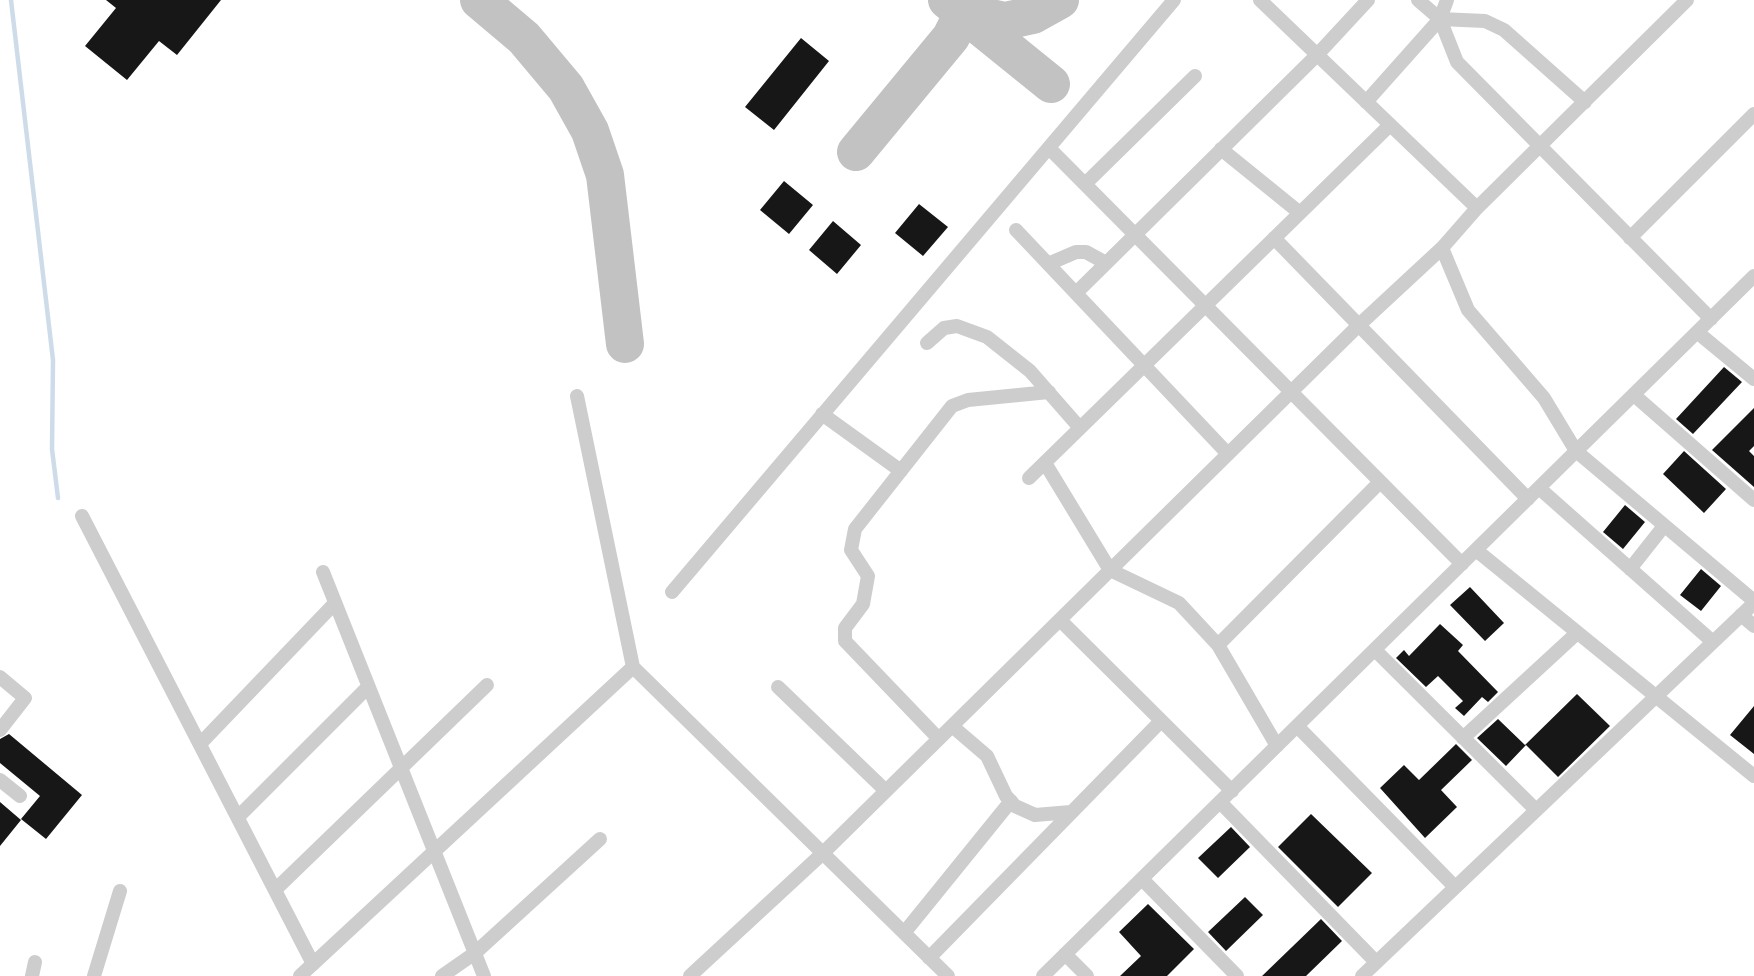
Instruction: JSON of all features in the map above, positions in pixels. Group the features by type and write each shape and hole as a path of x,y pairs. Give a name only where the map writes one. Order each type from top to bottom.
{"street":[{"path":"672,592 1174,0"},
{"path":"1260,0 1477,208"},
{"path":"1076,293 1317,55 1368,0"},
{"path":"1418,0 1440,19 1457,62 1538,147 1711,319"},
{"path":"1366,102 1440,19 1447,0"},
{"path":"690,976 823,853 1359,325 1442,248 1477,208 1688,0"},
{"path":"1440,19 1485,21 1504,30 1585,102"},
{"path":"1085,184 1195,76"},
{"path":"1630,238 1754,114"},
{"path":"1029,478 1390,125"},
{"path":"1049,148 1462,564"},
{"path":"1221,149 1300,213"},
{"path":"1016,230 1228,454"},
{"path":"1274,238 1359,325 1534,493 1630,569 1713,642"},
{"path":"1362,976 1754,602 1576,452 1544,398 1468,310 1442,248"},
{"path":"1048,264 1076,252 1086,252 1106,263"},
{"path":"1043,976 1754,276"},
{"path":"927,343 944,328 957,326 987,337 1030,371 1080,428"},
{"path":"1697,332 1754,379"},
{"path":"939,739 845,641 845,628 863,604 868,576 851,550 855,528 952,406 968,400 1049,392"},
{"path":"1634,395 1754,500"},
{"path":"578,396 634,667 948,976"},
{"path":"822,414 901,471"},
{"path":"1045,463 1110,570 1179,603 1219,645 1277,746"},
{"path":"1219,645 1380,482"},
{"path":"82,516 313,964"},
{"path":"1630,569 1664,526"},
{"path":"1476,550 1754,776"},
{"path":"323,572 484,976"},
{"path":"200,744 335,603"},
{"path":"1741,615 1754,626"},
{"path":"1060,620 1232,791"},
{"path":"1463,738 1577,633"},
{"path":"1375,650 1536,810"},
{"path":"300,976 634,667"},
{"path":"0,677 25,698 0,730"},
{"path":"275,890 487,685"},
{"path":"238,817 369,687"},
{"path":"778,687 886,791"},
{"path":"929,958 1161,721"},
{"path":"952,726 987,756 1011,801 1035,816 1071,813"},
{"path":"1297,726 1455,887"},
{"path":"0,780 20,796"},
{"path":"904,933 1011,801"},
{"path":"1220,802 1376,962"},
{"path":"442,976 475,953 600,839"},
{"path":"1142,879 1237,976"},
{"path":"94,976 120,891"},
{"path":"1065,954 1087,976"}],"building":[{"path":"106,0 221,0 177,55 159,41 127,80 85,46 116,8"},
{"path":"801,38 829,61 774,130 745,107"},
{"path":"784,181 813,205 789,234 760,210"},
{"path":"919,204 948,227 923,256 895,233"},
{"path":"833,221 861,245 837,274 809,250"},
{"path":"1724,367 1742,382 1693,434 1676,419"},
{"path":"1754,408 1754,446 1749,451 1754,456 1754,487 1712,450"},
{"path":"1684,451 1726,489 1704,513 1663,474"},
{"path":"1625,505 1645,522 1623,549 1603,532"},
{"path":"1701,569 1721,586 1701,611 1680,595"},
{"path":"1470,587 1504,623 1485,641 1450,605"},
{"path":"1440,624 1463,645 1458,651 1498,692 1488,702 1482,697 1464,716 1455,708 1463,701 1438,676 1426,687 1396,658 1404,650 1409,656"},
{"path":"1577,694 1610,726 1558,777 1526,745 1506,766 1477,738 1498,719 1525,745"},
{"path":"1754,706 1754,754 1730,735"},
{"path":"9,734 82,795 46,839 21,819 40,796 0,763 0,739"},
{"path":"1456,744 1472,760 1441,790 1457,807 1425,838 1380,788 1404,765 1419,780"},
{"path":"0,802 21,820 0,846"},
{"path":"1311,814 1372,873 1338,907 1278,847"},
{"path":"1231,827 1250,847 1218,878 1198,858"},
{"path":"1245,897 1263,915 1226,951 1208,932"},
{"path":"1148,904 1194,949 1167,976 1120,976 1141,956 1119,932"},
{"path":"1321,919 1342,941 1306,976 1262,976"}],"waterway":[{"path":"11,0 53,360 52,449 58,498"}],"taxiway":[{"path":"479,0 524,38 566,88 590,131 605,175 625,344"},
{"path":"947,0 1051,84"},
{"path":"963,12 1005,21 1033,15 1060,0"},
{"path":"856,152 951,37 963,13"}]}
